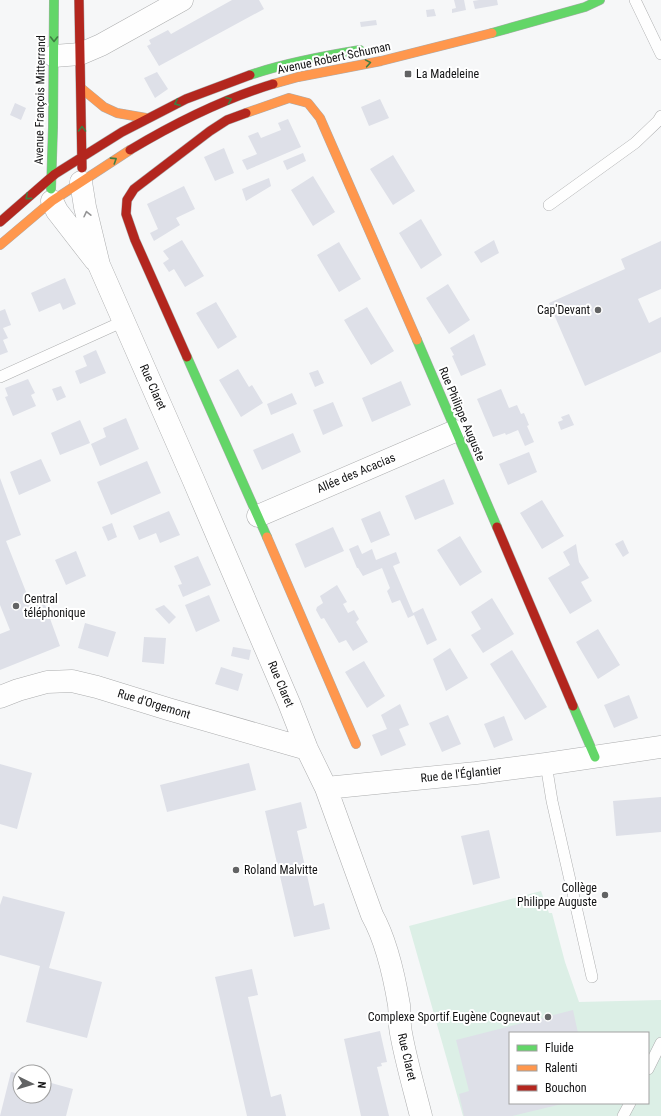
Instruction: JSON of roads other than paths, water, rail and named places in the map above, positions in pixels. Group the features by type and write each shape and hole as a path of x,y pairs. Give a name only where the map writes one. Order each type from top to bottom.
{"main road":[{"name":"Avenue François Mitterrand","path":"52,201 50,178 53,127 54,0"},
{"path":"79,0 82,157 81,182"},
{"name":"Avenue Robert Schuman","path":"0,245 52,201 117,158 165,129 216,105 264,87 298,77 381,61 500,31 585,7 600,0"},
{"name":"Avenue Robert Schuman","path":"414,43 500,31"},
{"name":"Avenue Robert Schuman","path":"0,222 50,178 112,137 146,118 210,89 245,76 326,54 367,49"},
{"path":"81,88 104,107 117,113 146,118"},
{"name":"Rue Philippe Auguste","path":"258,516 135,240 126,214 127,200 134,189 200,138 227,120 289,98 308,103 320,118 399,297 595,757"},
{"path":"258,516 356,744"}],"street":[{"path":"54,56 80,54 116,37 182,0"},
{"name":"Rue Claret","path":"81,182 85,207 99,265 237,580 307,749 326,788 372,915 379,928 386,948 399,1006 401,1031 421,1116"},
{"name":"Rue Claret","path":"52,201 57,211 99,265"},
{"name":"Allée des Acacias","path":"258,516 455,431"},
{"name":"Rue d'Orgemont","path":"0,697 47,682 72,681 307,749"},
{"name":"Rue de l'Églantier","path":"326,788 476,773 595,757 661,746"}],"lane":[{"path":"635,0 661,54"},
{"path":"549,205 635,143 658,121 661,116"},
{"path":"0,377 124,321"},
{"path":"546,764 552,800 592,977"},
{"path":"649,1067 661,1043"},
{"path":"623,1116 629,1104"}],"place":[{"name":"La Madeleine","path":"408,74"},
{"name":"Cap'Devant","path":"598,310"},
{"name":"Central téléphonique","path":"16,606"},
{"name":"Roland Malvitte","path":"236,870"},
{"name":"Collège Philippe Auguste","path":"605,895"},
{"name":"Complexe Sportif Eugène Cognevaut","path":"548,1017"}]}
